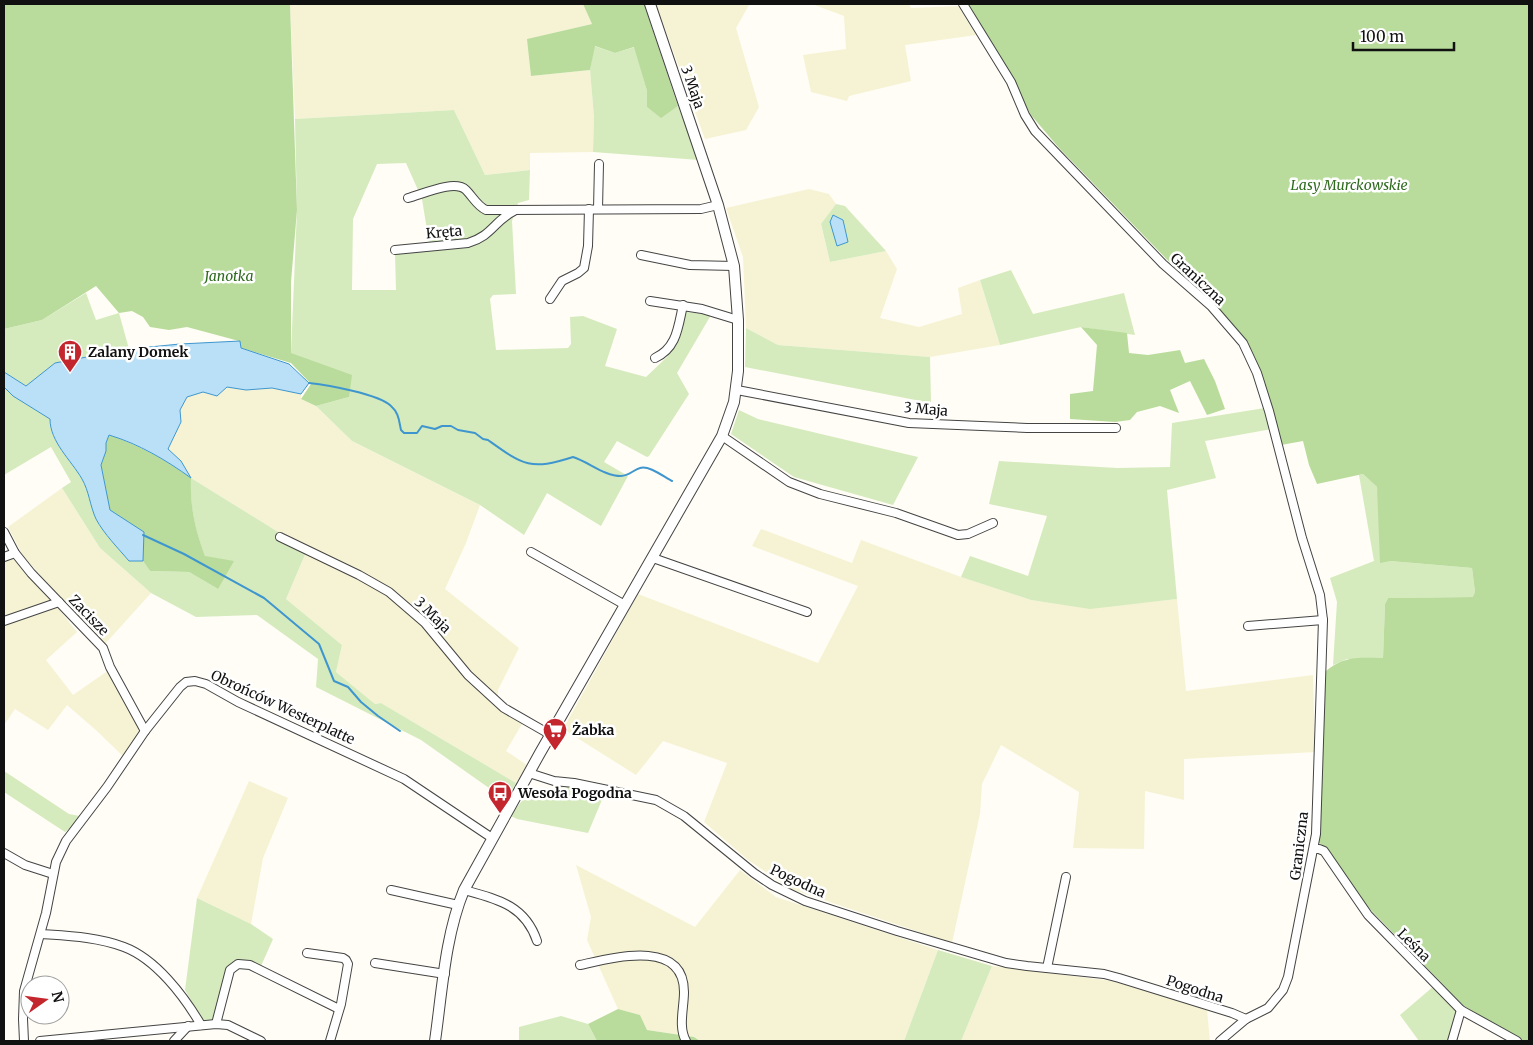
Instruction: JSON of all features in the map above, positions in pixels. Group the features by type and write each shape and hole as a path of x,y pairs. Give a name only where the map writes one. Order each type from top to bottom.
{"street":[{"name":"3 Maja","path":"435,1041 451,928 464,890 722,436 732,414 737,390 738,320 734,266 718,205 650,4"},
{"name":"Graniczna","path":"963,4 1010,82 1025,116 1035,131 1163,264 1211,306 1243,343 1257,374 1269,411 1302,538 1320,595 1323,620 1314,849 1288,977 1284,990 1268,1008 1246,1020 1220,1041"},
{"path":"598,209 599,164"},
{"path":"408,198 456,185 465,189 486,210 700,209 718,205"},
{"path":"550,299 562,281 578,274 584,268 588,246 589,209"},
{"name":"Kręta","path":"395,250 468,243 478,240 485,236 505,215 514,211"},
{"path":"640,255 690,265 734,266"},
{"path":"650,301 702,309 738,320"},
{"path":"655,358 663,354 670,347 676,336 683,305"},
{"name":"3 Maja","path":"737,390 908,423 1044,428 1116,428"},
{"path":"722,436 789,482 820,494 896,513 958,535 968,534 993,523"},
{"name":"Zacisze","path":"4,532 15,553 31,573 103,648 110,667 146,731"},
{"name":"3 Maja","path":"280,537 359,574 389,592 425,622 468,675 504,708 551,735"},
{"path":"531,552 625,605"},
{"path":"4,557 15,553"},
{"path":"653,558 807,612"},
{"path":"4,621 59,602"},
{"path":"1248,626 1323,620"},
{"name":"Obrońców Westerplatte","path":"24,1041 24,991 41,934 56,862 66,841 146,731 186,682 195,681 206,684 238,702 404,779 492,838"},
{"name":"Pogodna","path":"529,773 554,781 574,783 656,800 684,816 754,873 772,885 805,901 897,931 990,958 1027,966 1104,974 1119,978 1232,1013 1246,1020"},
{"name":"Leśna","path":"1314,849 1324,851 1368,915 1461,1010 1517,1041"},
{"path":"4,853 25,864 53,874"},
{"path":"1047,968 1066,877"},
{"path":"391,890 458,905"},
{"path":"464,890 509,905 527,921 537,941"},
{"path":"41,934 77,936 105,941 139,954 171,981 209,1024"},
{"path":"307,953 336,957 346,960 348,964 330,1041"},
{"path":"580,966 632,955 660,958 671,963 681,975 683,983 682,1032 686,1041"},
{"path":"375,963 445,974"},
{"path":"209,1024 230,970 238,964 250,965 339,1009"},
{"path":"1452,1041 1461,1010"},
{"path":"40,1041 209,1024 228,1025 261,1041"},
{"path":"174,1041 188,1026"}],"shaded area":[{"path":"290,4 583,4 592,24 528,39 531,76 590,70 594,117 593,152 530,153 530,170 485,175 454,110 295,119"},
{"path":"656,4 751,4 736,28 759,107 746,130 705,139"},
{"path":"812,4 909,4 911,8 958,6 976,35 905,45 911,81 849,96 847,101 811,92 803,55 846,49 844,16"},
{"path":"809,189 829,194 836,204 821,225 830,262 886,251 897,269 880,318 919,327 962,314 958,288 980,280 1000,345 930,357 778,345 746,328 743,257 726,208"},
{"path":"227,387 246,390 272,388 301,394 301,399 316,406 352,441 480,505 466,543 445,589 519,648 498,690 498,699 522,724 506,751 527,765 516,783 381,703 375,704 336,672 342,645 286,599 307,550 191,478 181,461 168,450 181,423 180,410 187,397 203,392 217,396"},
{"path":"62,488 100,548 151,593 105,644 60,598 22,554 8,527"},
{"path":"761,529 852,563 861,540 961,577 1031,600 1090,608 1177,599 1186,691 1313,675 1315,752 1184,759 1184,800 1145,791 1144,849 1073,848 1079,792 1001,745 982,784 980,814 952,943 791,889 748,860 704,822 727,763 663,741 636,775 563,729 638,594 818,663 858,586 752,546"},
{"path":"13,557 77,632 46,660 73,695 109,670 140,731 125,758 67,705 48,730 15,709 4,725 4,561"},
{"path":"249,781 288,798 263,858 251,924 197,898"},
{"path":"576,865 695,927 740,870 776,897 938,950 904,1041 700,1041 694,1037 647,1030 640,1015 618,1009 587,940 591,917"},
{"path":"992,966 1113,981 1207,1010 1210,1041 961,1041"}],"green space":[{"name":"Janotka","path":"4,4 290,4 297,210 291,282 291,353 352,375 349,397 316,406 301,399 311,384 291,363 241,348 239,341 187,327 169,330 150,327 143,317 132,311 119,313 96,286 42,320 4,329"},
{"path":"583,4 644,4 678,106 661,118 647,107 647,91 634,47 615,53 595,46 590,70 531,76 527,39 592,24"},
{"name":"Lasy Murckowskie","path":"969,4 1529,4 1529,1041 1523,1041 1464,1006 1364,903 1330,854 1317,842 1323,674 1337,663 1351,659 1383,658 1385,604 1388,598 1473,597 1475,592 1472,568 1390,561 1380,563 1377,487 1363,474 1317,484 1309,465 1303,441 1281,445 1244,339 1217,307 1180,273 1059,148 1031,115"},
{"path":"594,46 615,53 635,47 647,91 647,107 661,117 678,106 699,160 593,152 594,117 590,70"},
{"path":"454,110 485,175 530,170 529,200 518,203 512,221 516,294 493,295 490,299 496,350 568,348 571,344 570,317 583,316 617,329 605,366 646,377 667,357 686,312 711,315 677,373 689,394 649,456 647,457 617,441 604,462 628,476 601,526 547,493 524,535 480,505 352,441 316,406 349,397 291,353 297,210 295,119","holes":["406,163 422,199 430,249 395,254 396,290 352,290 353,219 377,164"]},
{"path":"836,204 845,206 886,251 830,262 821,224"},
{"path":"1011,270 1033,314 1124,293 1135,335 1081,327 1000,345 980,280"},
{"path":"86,293 96,320 119,313 129,349 55,363 26,386 4,372 4,329 42,320"},
{"path":"1081,327 1127,333 1129,353 1148,355 1180,350 1185,363 1204,359 1215,381 1225,409 1207,415 1190,381 1170,390 1179,413 1160,406 1137,412 1130,420 1115,422 1070,419 1070,394 1093,391 1097,345"},
{"path":"746,328 778,345 930,357 931,403 745,367"},
{"path":"4,387 13,396 50,419 53,435 84,484 99,525 129,561 143,561 150,571 189,572 218,589 194,522 191,478 307,550 286,599 342,645 336,672 375,704 381,703 516,783 506,800 421,740 316,687 318,659 257,615 196,617 151,593 100,548 62,488 71,482 51,447 4,475"},
{"path":"1271,407 1277,428 1205,441 1216,478 1167,490 1177,599 1090,609 1031,600 961,577 970,556 1028,576 1047,516 989,504 999,461 1117,468 1170,467 1172,423"},
{"path":"739,410 758,419 918,457 893,505 794,477 731,434"},
{"path":"109,435 131,443 152,454 191,478 191,499 194,518 205,556 234,561 218,589 189,572 150,571 143,561 143,532 110,510 101,465"},
{"path":"1363,474 1377,487 1390,561 1472,568 1475,592 1474,597 1388,598 1385,604 1383,659 1347,659 1333,665 1337,602 1330,578 1374,561 1359,475"},
{"path":"4,771 69,814 85,817 65,832 4,792"},
{"path":"568,787 604,795 588,833 517,819 511,816 523,800 534,791"},
{"path":"197,898 251,924 273,939 261,966 241,960 227,966 214,1020 203,1021 185,990"},
{"path":"938,950 992,966 961,1041 904,1041"},
{"path":"1434,986 1459,1013 1450,1041 1419,1041 1400,1015"},
{"path":"618,1009 640,1015 647,1030 694,1037 700,1041 597,1041 588,1024"},
{"path":"561,1016 588,1024 597,1041 519,1041 519,1027"}],"water":[{"path":"833,215 843,220 848,242 837,246 830,222"},
{"path":"240,341 241,348 289,364 309,383 301,394 272,388 246,390 227,387 217,396 203,392 187,397 180,410 181,422 168,449 181,461 191,478 152,453 109,435 101,465 110,510 144,532 143,561 129,561 99,525 84,484 53,435 50,419 13,396 4,387 4,372 26,386 55,363 129,349"}],"waterway":[{"path":"309,383 352,391 385,402 396,411 401,430 404,433 417,433 422,426 435,429 442,426 451,426 458,430 475,433 510,455 528,463 546,464 573,457 609,474 624,476 638,469 648,468 672,481"},
{"path":"143,535 184,554 264,598 319,644 334,681 348,687 361,702 400,731"}],"place":[{"name":"Zalany Domek","path":"70,373"},
{"name":"Żabka","path":"555,751"},
{"name":"Wesoła Pogodna","path":"500,814"}]}
